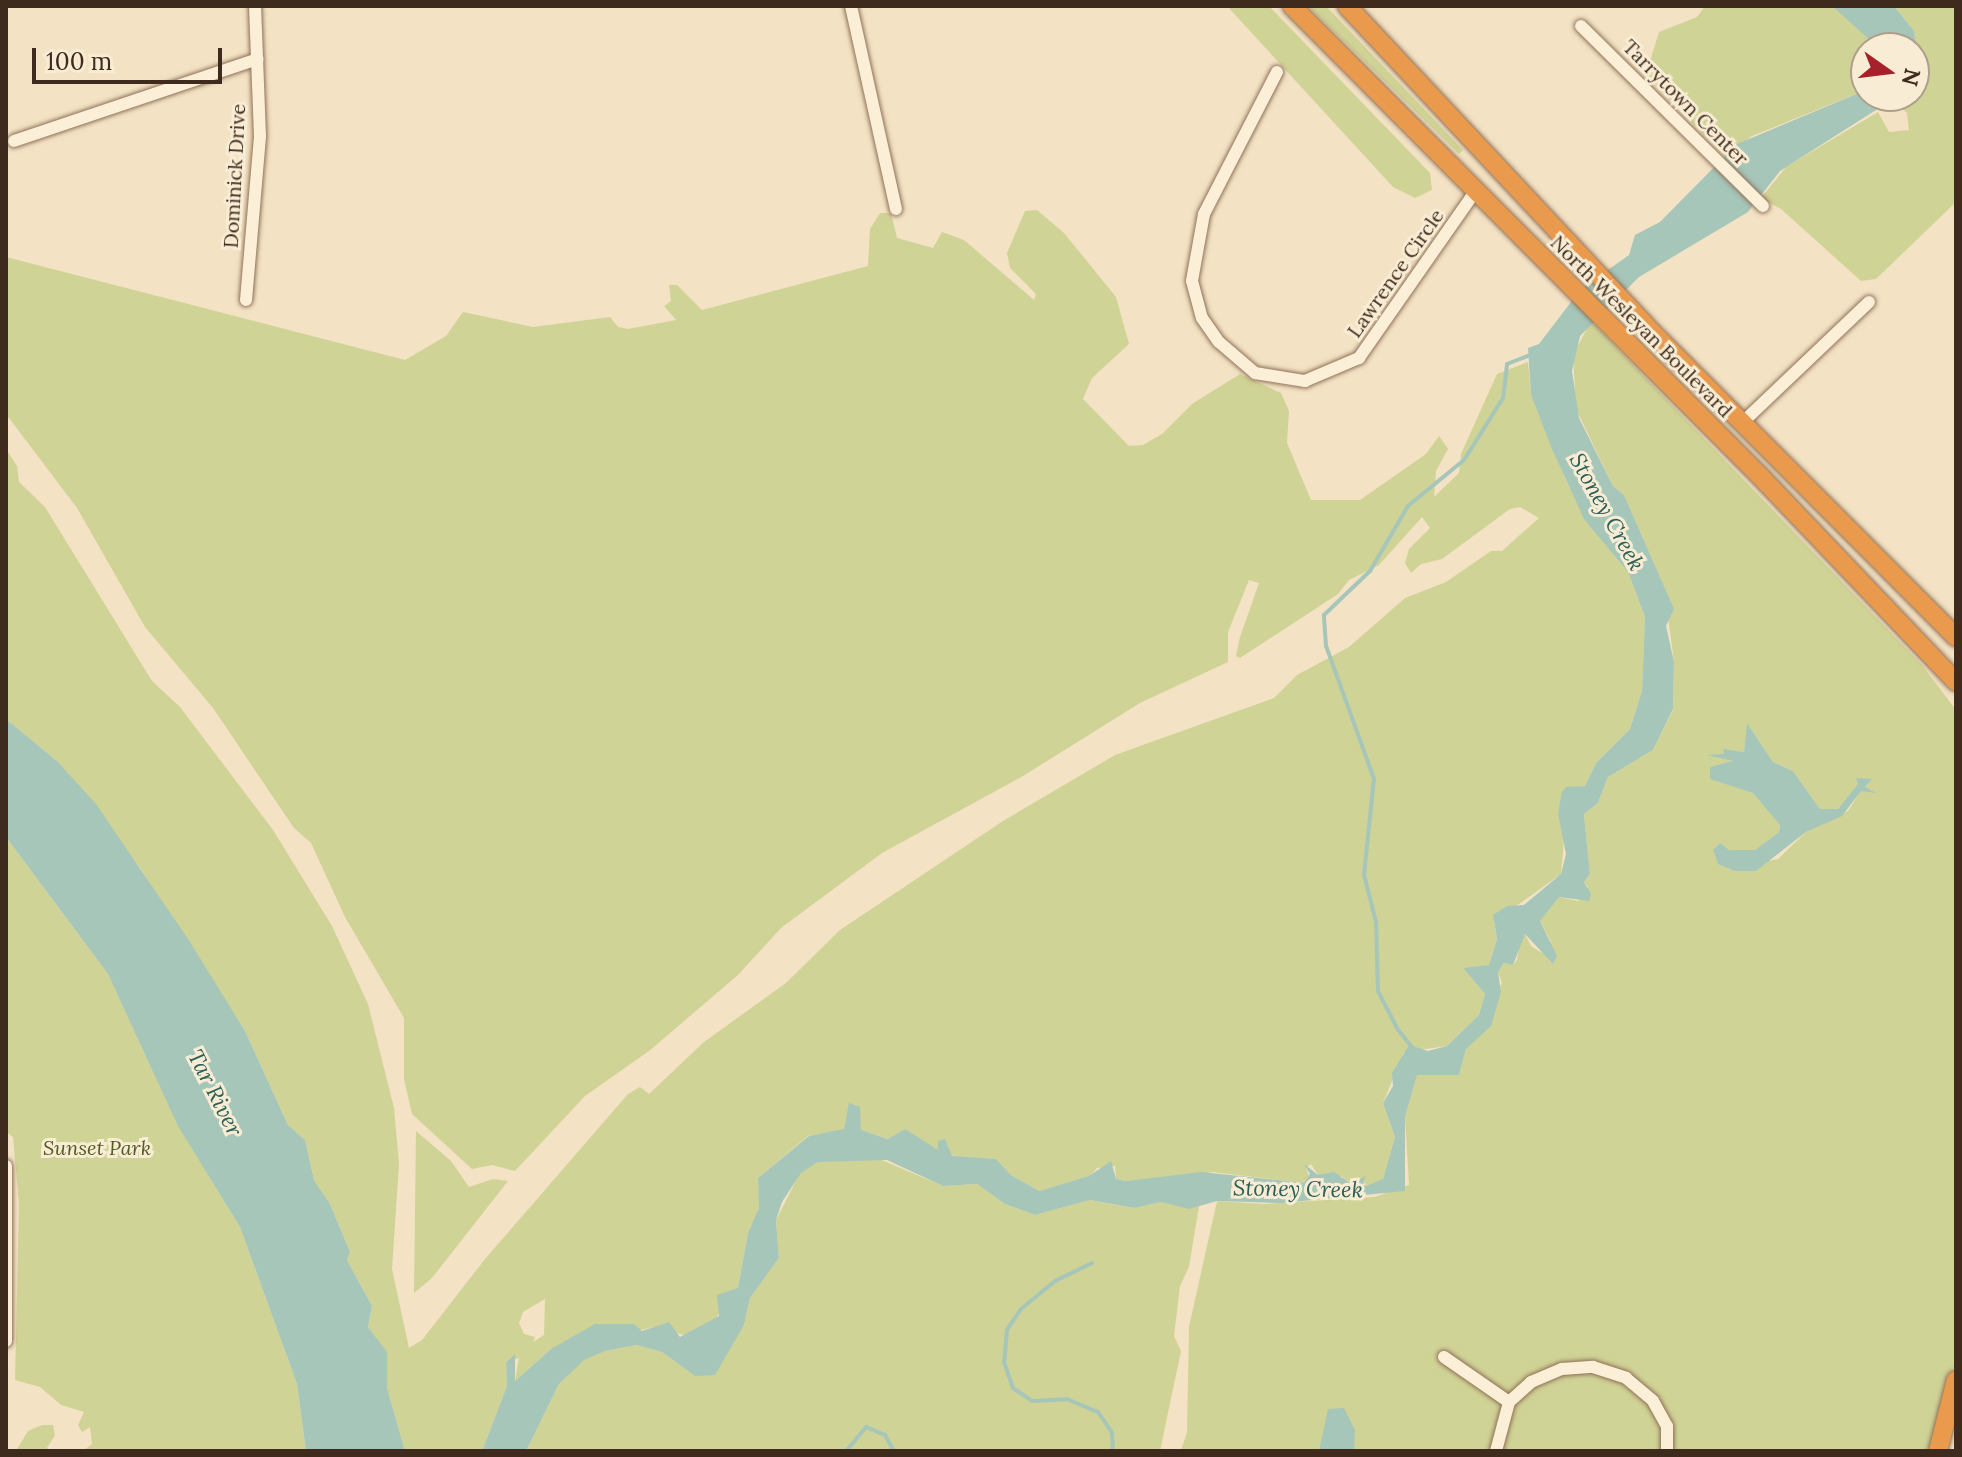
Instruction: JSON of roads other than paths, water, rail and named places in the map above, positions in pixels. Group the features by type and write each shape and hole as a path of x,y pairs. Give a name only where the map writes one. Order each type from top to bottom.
{"highway":[{"name":"North Wesleyan Boulevard","path":"1292,6 1630,344 1956,682"},
{"name":"North Wesleyan Boulevard","path":"1347,6 1646,326 1956,637"},
{"path":"1852,571 1873,551"},
{"path":"1938,1451 1956,1380"}],"street":[{"name":"Dominick Drive","path":"246,300 260,136 255,6"},
{"path":"851,6 896,209"},
{"name":"Tarrytown Center","path":"1581,26 1763,206"},
{"path":"14,141 258,59"},
{"name":"Lawrence Circle","path":"1277,72 1204,214 1192,281 1202,318 1225,348 1255,373 1305,381 1359,358 1475,192"},
{"path":"1743,422 1869,302"},
{"path":"6,1166 6,1341"},
{"path":"1444,1357 1509,1402"},
{"path":"1496,1451 1509,1402 1531,1382 1562,1369 1593,1367 1626,1378 1653,1401 1667,1426 1667,1451"}],"water":[{"path":"1832,6 1894,6 1914,32 1861,32"},
{"name":"Stoney Creek","path":"1850,97 1850,112 1873,112 1780,171 1748,212 1639,277 1580,336 1572,371 1579,418 1613,486 1624,495 1674,609 1666,626 1674,662 1673,709 1653,750 1608,777 1598,803 1584,814 1590,874 1584,882 1591,894 1589,901 1559,897 1540,921 1557,956 1553,964 1525,934 1513,965 1504,963 1498,972 1501,992 1491,1026 1466,1049 1459,1075 1417,1075 1405,1117 1405,1191 1282,1203 1217,1201 1189,1209 1161,1202 1134,1208 1090,1200 1035,1215 1005,1204 977,1184 943,1186 887,1160 818,1162 801,1173 782,1202 776,1220 779,1258 750,1298 744,1325 715,1375 695,1376 662,1352 636,1345 605,1351 584,1360 559,1384 526,1451 482,1451 507,1386 506,1363 515,1354 515,1381 551,1349 595,1324 634,1324 642,1331 669,1322 680,1337 719,1316 717,1295 738,1288 748,1233 759,1208 758,1178 809,1136 844,1129 849,1103 860,1107 861,1130 888,1139 905,1129 938,1150 938,1141 945,1139 952,1156 996,1159 1011,1175 1039,1191 1089,1176 1111,1161 1116,1179 1126,1181 1202,1172 1304,1183 1310,1174 1303,1163 1318,1175 1334,1172 1352,1184 1365,1176 1363,1185 1367,1186 1383,1179 1395,1137 1383,1103 1393,1086 1392,1073 1409,1045 1428,1051 1447,1046 1479,1015 1485,994 1463,968 1489,965 1497,939 1493,915 1507,906 1524,905 1561,874 1566,854 1558,813 1562,792 1566,787 1585,786 1596,763 1630,729 1642,691 1645,617 1628,572 1584,519 1552,449 1531,395 1528,348 1539,344 1581,289 1629,255 1635,235 1660,222 1737,144"},
{"name":"Tar River","path":"6,719 57,761 96,804 190,942 245,1031 288,1125 305,1140 314,1180 330,1204 350,1252 347,1260 372,1306 368,1327 387,1352 387,1388 405,1451 306,1451 297,1384 240,1227 178,1126 108,974 6,837"},
{"path":"1747,723 1773,762 1793,771 1820,809 1838,809 1858,784 1856,778 1872,779 1865,787 1876,793 1861,791 1842,816 1806,832 1756,871 1735,871 1718,864 1713,850 1720,843 1729,850 1755,850 1779,832 1780,825 1753,793 1710,779 1710,767 1733,761 1707,755 1724,754 1723,749 1744,752"},
{"path":"1344,1408 1355,1430 1354,1451 1319,1451 1328,1409"}],"waterway":[{"path":"1416,1052 1398,1030 1378,991 1376,922 1364,875 1374,779 1326,646 1324,615 1370,571 1408,506 1464,460 1503,398 1507,364 1531,355"},
{"path":"1092,1263 1055,1281 1021,1309 1007,1330 1004,1362 1013,1388 1032,1401 1067,1399 1098,1412 1112,1433 1113,1451"},
{"path":"846,1451 866,1427 885,1435 894,1451"}],"park label":[{"name":"Sunset Park","path":"97,1147"}]}
